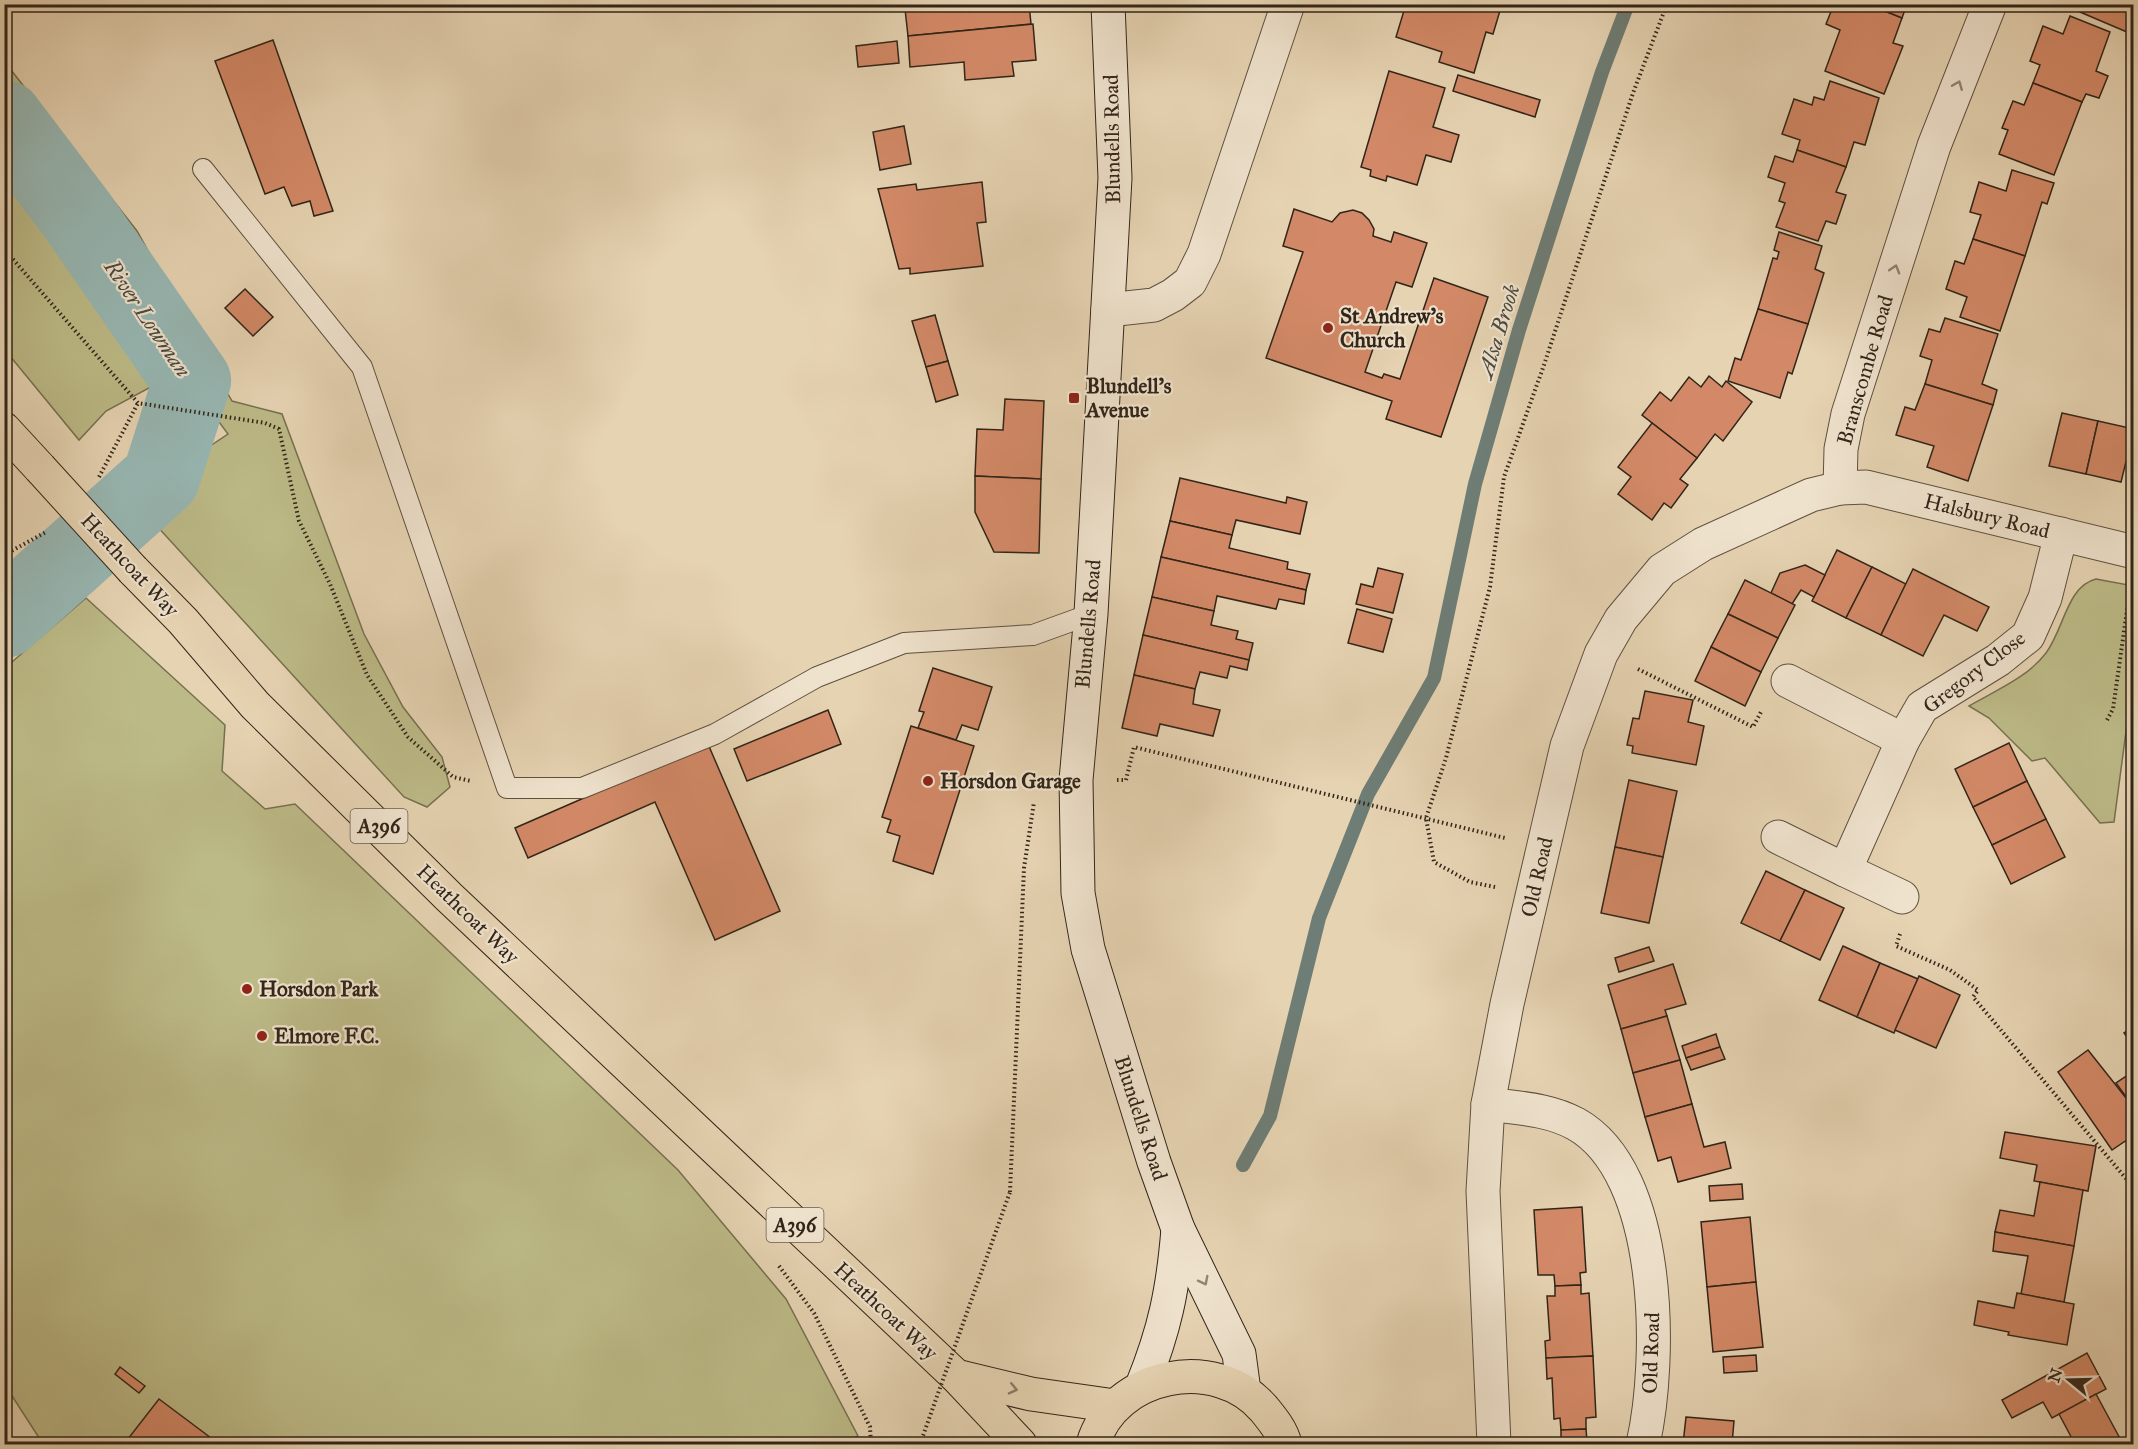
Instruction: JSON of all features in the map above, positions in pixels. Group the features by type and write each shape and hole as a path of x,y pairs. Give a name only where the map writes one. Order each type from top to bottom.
{"main road":[{"name":"Heathcoat Way","path":"4,429 183,621 255,705 449,897 956,1376 1020,1444"},
{"name":"Heathcoat Way","path":"956,1376 1031,1394 1115,1406"},
{"path":"1093,1444 1096,1433 1115,1406 1142,1386 1176,1376 1211,1378 1244,1392 1273,1420 1286,1442"}],"street":[{"name":"Blundells Road","path":"1108,4 1115,178 1091,614 1076,780 1078,893 1088,949 1178,1229 1239,1354 1244,1392"},
{"path":"1108,310 1154,305 1190,282 1204,254 1288,4"},
{"name":"Branscombe Road","path":"1840,488 1841,449 1848,414 1934,146 1990,4"},
{"name":"Halsbury Road","path":"1840,488 1866,487 2061,534 2132,567"},
{"path":"1601,654 1621,619 1662,570 1703,544 1764,514 1811,495 1840,488"},
{"name":"Gregory Close","path":"1845,870 1903,740 1922,707 1998,660 2028,636 2045,598 2061,534"},
{"name":"Old Road","path":"1494,1444 1483,1191 1488,1104 1507,1004 1567,746 1601,654"},
{"path":"1788,681 1903,740"},
{"path":"1778,837 1902,897"},
{"name":"Old Road","path":"1488,1104 1555,1114 1578,1126 1602,1147 1624,1175 1643,1235 1653,1295 1651,1388 1643,1444"},
{"name":"Blundells Road","path":"1142,1386 1161,1339 1173,1284 1178,1229"}],"lane":[{"path":"203,169 362,367 507,788 582,788 715,734 817,677 904,642 1033,635 1091,614"}],"path":[{"path":"1532,898 1470,882 1434,862 1426,818 1446,758 1490,587 1504,477 1544,365 1634,93 1667,4"},
{"path":"4,249 138,404 265,423 279,429 298,521 330,584 367,675 384,702 408,737 453,777 507,788"},
{"path":"2107,720 2113,709 2132,567"},
{"path":"1601,654 1630,665 1753,727 1776,680 1788,681"},
{"path":"1076,780 1126,780 1134,747 1543,848"},
{"path":"920,1444 1011,1192 1024,868 1036,791"},
{"path":"1902,897 1905,921 1896,946 1950,970 1978,990 1973,997 2133,1188"},
{"path":"774,1259 814,1314 870,1427 871,1444"}],"shaded area":[{"path":"4,61 137,231 232,401 282,414 364,634 403,707 442,757 450,787 427,807 404,797 145,513 198,454 228,434 200,396 158,383 106,411 79,440 5,350"},
{"path":"2096,579 2134,586 2133,679 2114,822 2100,823 2045,758 2032,761 1989,718 1969,706 2011,683 2039,662 2052,643 2078,590 2086,583"},
{"name":"Horsdon Park","path":"86,598 225,725 222,771 265,809 295,804 678,1170 786,1299 858,1436 844,1444 43,1444 5,1385 5,668"}],"building":[{"path":"958,4 1029,4 1031,24 908,36 905,9"},
{"path":"1406,4 1502,4 1493,34 1486,32 1474,73 1439,62 1442,52 1396,37"},
{"path":"1834,4 1868,4 1902,18 1893,43 1903,46 1884,94 1825,71 1840,30 1826,24"},
{"path":"1868,4 1907,4 1902,18"},
{"path":"2075,4 2132,4 2134,35 2073,9"},
{"path":"2070,16 2110,32 2096,71 2108,76 2099,98 2086,94 2082,102 2033,83 2040,65 2030,61 2043,26 2063,34"},
{"path":"1033,24 1036,60 1012,62 1014,76 965,80 964,62 910,67 908,36"},
{"path":"273,40 333,211 314,216 310,201 292,206 284,187 265,194 215,61"},
{"path":"897,41 899,63 858,67 856,46"},
{"path":"1389,71 1445,88 1433,127 1459,135 1451,162 1426,155 1417,185 1387,176 1386,181 1370,176 1371,170 1361,167"},
{"path":"1458,75 1540,100 1535,117 1453,91"},
{"path":"1830,81 1879,98 1865,145 1854,142 1846,167 1797,150 1800,140 1782,134 1794,99 1812,105 1814,97 1824,100"},
{"path":"2033,83 2082,102 2054,175 1999,154 2008,130 2002,128 2013,101 2024,105"},
{"path":"904,126 911,164 880,170 873,132"},
{"path":"1797,150 1846,167 1836,192 1846,195 1836,224 1826,221 1818,241 1776,227 1785,203 1779,201 1785,183 1768,177 1775,156 1793,162"},
{"path":"2012,170 2054,183 2047,204 2042,202 2025,256 1973,239 1981,215 1970,212 1979,182 2006,191"},
{"path":"982,182 986,222 977,223 983,266 910,274 910,268 899,269 878,189 916,184 917,190"},
{"name":"St Andrew's Church","path":"1294,209 1332,222 1340,213 1353,210 1362,213 1369,220 1374,229 1373,236 1391,242 1394,232 1427,243 1412,287 1396,282 1365,372 1382,378 1384,374 1400,379 1434,278 1488,297 1441,437 1386,419 1392,401 1266,358 1303,252 1283,246"},
{"path":"1779,232 1822,246 1815,269 1824,273 1808,324 1758,309 1773,258 1777,259 1779,252 1774,250"},
{"path":"1973,239 2025,256 2000,331 1960,317 1967,297 1946,289 1955,261 1964,264"},
{"path":"245,289 273,317 253,336 225,308"},
{"path":"1758,309 1808,324 1792,374 1788,372 1780,398 1728,381 1735,358 1741,360"},
{"path":"935,315 948,361 926,367 912,321"},
{"path":"1945,318 1998,334 1982,384 1997,390 1993,405 1925,384 1932,360 1920,356 1929,329 1940,332"},
{"path":"948,361 958,395 936,402 926,367"},
{"path":"1709,376 1722,387 1726,381 1752,402 1723,441 1715,434 1697,458 1642,415 1660,392 1671,401 1689,377 1701,387"},
{"path":"1925,384 1993,405 1968,481 1927,467 1934,446 1896,435 1905,407 1915,410"},
{"path":"1005,399 1044,401 1041,479 975,476 977,429 1003,430"},
{"path":"2062,413 2098,421 2086,474 2049,466"},
{"path":"2098,421 2134,429 2121,482 2086,474"},
{"path":"1652,423 1697,458 1680,479 1688,485 1671,508 1664,503 1652,520 1618,494 1631,477 1618,467"},
{"path":"975,476 1041,479 1039,553 994,552 975,512"},
{"path":"1180,478 1286,503 1287,497 1307,502 1300,534 1236,520 1232,535 1170,521"},
{"path":"1170,521 1232,535 1229,548 1288,562 1287,569 1310,574 1306,590 1161,557"},
{"path":"1837,550 1872,567 1846,618 1812,601"},
{"path":"1161,557 1306,590 1304,604 1279,599 1276,609 1217,596 1214,611 1152,597"},
{"path":"1805,565 1825,575 1814,597 1801,590 1792,604 1771,593 1780,573"},
{"path":"1872,567 1906,584 1881,635 1846,618"},
{"path":"1378,568 1403,574 1393,613 1356,604 1361,584 1373,587"},
{"path":"1913,569 1989,607 1977,631 1944,615 1923,656 1881,635"},
{"path":"1745,580 1795,605 1778,638 1728,614"},
{"path":"1152,597 1214,611 1211,625 1238,631 1236,639 1253,643 1249,660 1143,635"},
{"path":"1357,609 1392,619 1383,652 1348,643"},
{"path":"1728,614 1778,638 1761,672 1711,647"},
{"path":"1143,635 1249,660 1247,670 1230,666 1227,678 1200,672 1195,689 1134,675"},
{"path":"1711,647 1761,672 1745,706 1695,681"},
{"path":"933,668 992,687 978,730 962,725 956,740 918,728 924,712 919,711"},
{"path":"1134,675 1195,689 1193,704 1220,710 1213,736 1160,724 1157,736 1122,728"},
{"path":"1645,691 1693,700 1688,722 1704,726 1696,765 1632,753 1633,746 1627,745 1633,718 1639,719"},
{"path":"828,710 841,744 747,781 734,749"},
{"name":"Horsdon Garage","path":"911,726 974,746 933,874 893,861 900,836 887,832 891,820 882,817"},
{"path":"2009,743 2027,781 1973,807 1955,769"},
{"path":"708,744 780,911 715,940 655,802 528,858 515,828"},
{"path":"1629,780 1677,791 1663,857 1615,847"},
{"path":"2027,781 2046,819 1992,845 1973,807"},
{"path":"2046,819 2065,857 2011,884 1992,845"},
{"path":"1615,847 1663,857 1649,923 1601,913"},
{"path":"1766,871 1805,890 1780,941 1741,923"},
{"path":"1805,890 1844,908 1820,960 1780,941"},
{"path":"1843,946 1880,963 1857,1017 1819,1000"},
{"path":"1649,947 1654,961 1619,972 1615,958"},
{"path":"1880,963 1918,979 1894,1033 1857,1017"},
{"path":"1673,964 1686,1004 1665,1010 1667,1016 1621,1029 1608,985"},
{"path":"1919,976 1960,995 1936,1048 1895,1030"},
{"path":"1667,1016 1680,1060 1633,1073 1621,1029"},
{"path":"2134,1026 2134,1046 2124,1033"},
{"path":"1716,1034 1720,1047 1686,1058 1682,1046"},
{"path":"1720,1047 1725,1059 1691,1070 1686,1058"},
{"path":"2088,1050 2134,1108 2134,1135 2112,1150 2058,1072"},
{"path":"1680,1060 1692,1104 1645,1117 1633,1073"},
{"path":"2134,1071 2134,1108 2116,1083"},
{"path":"1692,1104 1704,1147 1725,1142 1731,1168 1678,1182 1671,1157 1658,1161 1645,1117"},
{"path":"2005,1132 2096,1146 2088,1191 2034,1181 2037,1165 2000,1158"},
{"path":"2040,1182 2083,1190 2074,1246 1995,1232 2000,1210 2034,1216"},
{"path":"1742,1184 1743,1199 1710,1201 1709,1186"},
{"path":"1582,1207 1586,1272 1580,1273 1581,1285 1555,1286 1554,1275 1538,1275 1534,1210"},
{"path":"1750,1217 1756,1282 1707,1287 1701,1222"},
{"path":"1995,1232 2074,1246 2064,1302 2021,1294 2028,1256 1993,1251"},
{"path":"1756,1282 1763,1347 1713,1352 1707,1287"},
{"path":"1581,1285 1581,1294 1589,1293 1593,1356 1546,1358 1545,1341 1550,1340 1547,1296 1555,1296 1555,1286"},
{"path":"2017,1293 2074,1304 2067,1345 2008,1335 2009,1332 1974,1325 1978,1301 2014,1308"},
{"path":"2087,1353 2106,1389 2052,1418 2043,1402 2012,1418 2002,1400"},
{"path":"1756,1355 1757,1371 1724,1373 1723,1357"},
{"path":"1593,1356 1596,1417 1586,1418 1586,1429 1561,1430 1560,1418 1554,1419 1552,1378 1547,1379 1546,1358"},
{"path":"120,1367 145,1386 139,1393 115,1374"},
{"path":"2096,1394 2123,1444 2075,1444 2059,1414"},
{"path":"159,1399 219,1444 124,1444"},
{"path":"1686,1417 1734,1421 1732,1444 1683,1444"},
{"path":"1586,1429 1587,1441 1591,1440 1591,1444 1545,1444 1544,1441 1561,1440 1561,1430"}],"waterway":[{"name":"Alsa Brook","path":"1243,1165 1270,1116 1319,918 1368,794 1434,678 1475,484 1519,330 1602,72 1628,4"},
{"name":"River Lowman","path":"4,119 77,215 192,381 161,478 4,619"}],"place":[{"name":"St Andrew's Church","path":"1328,328"},
{"name":"Blundell's Avenue","path":"1074,398"},
{"name":"Horsdon Garage","path":"928,781"},
{"name":"Horsdon Park","path":"247,989"},
{"name":"Elmore F.C.","path":"262,1036"}]}
